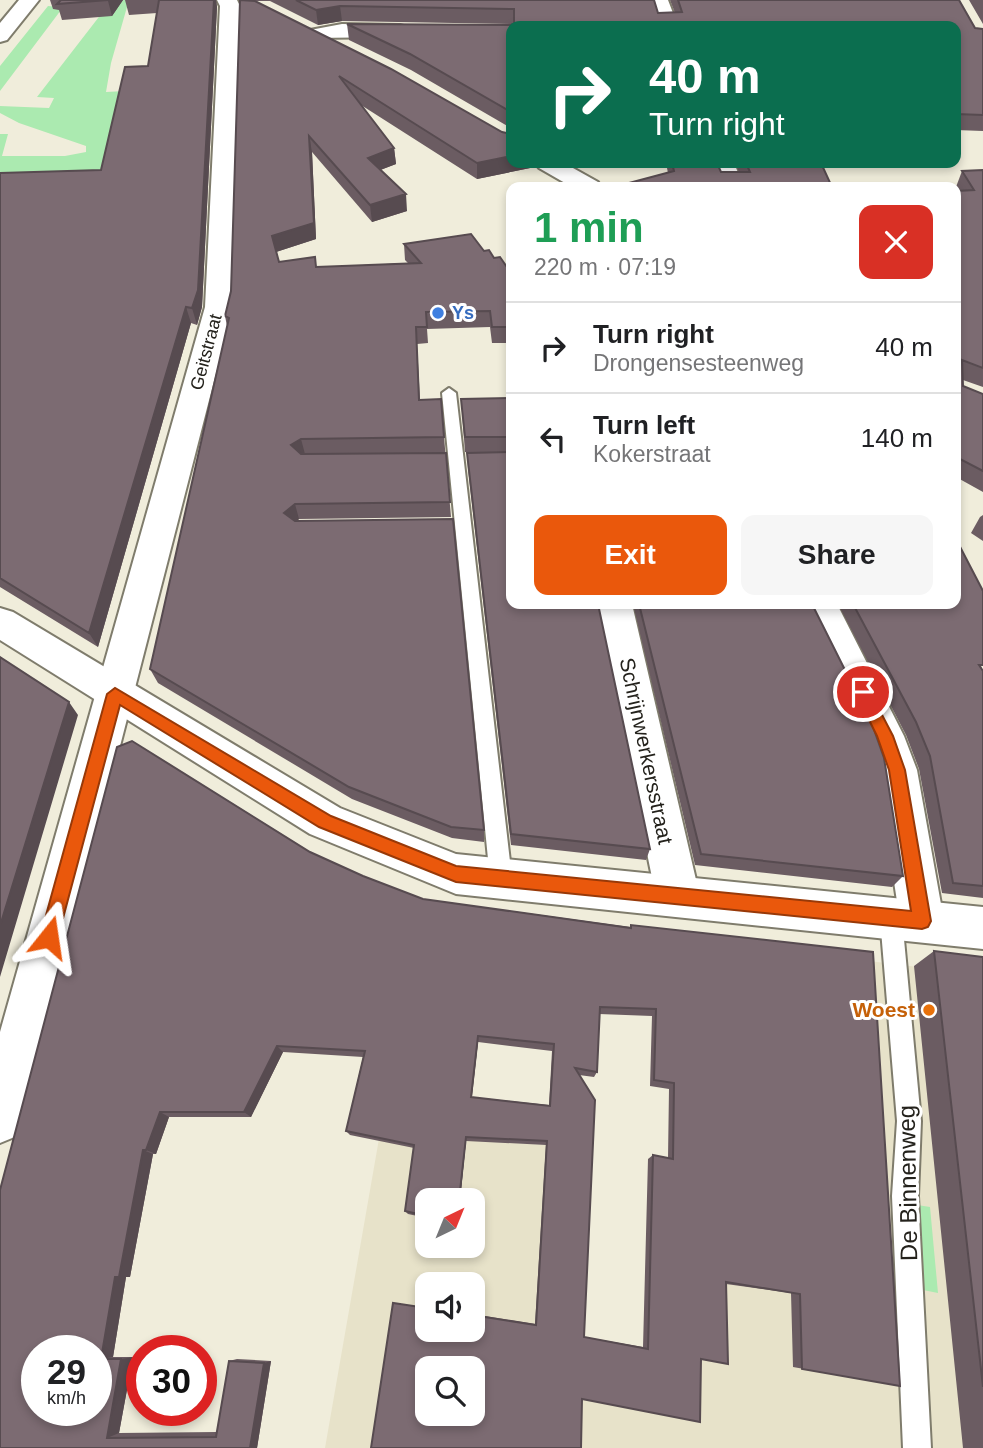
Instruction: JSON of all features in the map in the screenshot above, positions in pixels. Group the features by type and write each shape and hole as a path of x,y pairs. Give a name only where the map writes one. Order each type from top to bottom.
{"street":[{"path":"2,30 29,0"},
{"path":"658,0 666,21"},
{"name":"Geitstraat","path":"0,1119 219,307 237,5"},
{"path":"295,24 354,53"},
{"path":"317,34 342,30 420,31"},
{"path":"556,168 580,182"},
{"name":"Schrijnwerkersstraat","path":"615,609 678,897"},
{"path":"822,609 885,736 897,770 907,919"},
{"path":"0,622 325,821 456,874 983,928"}],"lane":[{"path":"449,393 456,460 457,526 501,878"},
{"name":"De Binnenweg","path":"907,919 909,1121 905,1196 917,1448"}],"shaded area":[{"path":"869,961 983,975 983,1448 325,1448 380,1133 413,1098 424,1188 415,1188 415,1258 485,1258 485,1188 461,1188 467,1140 546,1145 582,1336 694,1357 694,1119"}],"green space":[{"path":"112,0 129,0 111,63 106,92 125,91 106,186 0,189 0,134 8,134 2,156 65,156 86,152 86,146 19,123 0,113 0,106 49,108 54,98 37,97"},
{"path":"48,6 59,7 61,10 0,91 0,66"},
{"path":"911,1204 930,1207 938,1293 918,1289"}],"building":[{"path":"61,0 108,0 57,4"},
{"path":"159,0 214,0 198,290 192,308 186,307 89,633 0,578 0,173 101,170 125,67 148,66"},
{"path":"240,0 255,1 391,69 506,133 506,157 477,163 339,76 394,148 368,158 406,194 370,205 309,136 314,223 272,236 279,262 315,257 316,267 421,263 404,244 471,234 484,251 489,250 494,258 500,257 506,266 506,327 492,327 490,311 426,312 427,327 416,327 419,400 441,399 444,437 301,439 291,445 301,454 446,453 450,502 295,504 284,513 295,521 453,519 484,830 451,827 349,787 150,669 229,318 225,316 231,291"},
{"path":"296,0 654,0 658,13 682,12 678,0 959,0 975,28 983,29 983,115 961,114 961,21 514,21 514,9 340,6 316,10"},
{"path":"347,24 506,25 506,109 410,54"},
{"path":"673,168 719,168 721,172 750,172 748,168 823,168 830,182 633,182 674,171"},
{"path":"983,170 983,368 962,360 963,386 983,394 983,471 961,460 961,191 974,190 962,171"},
{"path":"506,398 506,437 465,437 461,399"},
{"path":"506,452 506,609 599,609 650,849 511,834 467,453"},
{"path":"961,549 983,591 983,665 979,665 983,671 983,886 953,883 930,756 916,722 856,609 961,609"},
{"path":"640,609 814,609 872,724 884,758 903,876 701,854"},
{"path":"0,657 69,702 0,926"},
{"path":"132,741 310,852 423,899 631,928 631,925 873,952 900,1386 802,1369 800,1294 726,1282 728,1364 701,1359 700,1422 582,1399 581,1448 371,1448 393,1303 415,1306 415,1342 485,1342 485,1317 536,1325 547,1141 466,1137 460,1188 415,1188 415,1213 405,1211 414,1145 346,1131 365,1051 277,1046 244,1112 160,1112 146,1150 143,1150 105,1335 21,1335 21,1426 109,1426 107,1438 216,1437 229,1361 264,1363 250,1448 0,1448 0,1190 117,747","holes":["600,1007 656,1009 654,1080 674,1083 673,1159 653,1155 648,1349 584,1337 595,1100 575,1068 597,1072","478,1036 554,1044 550,1106 471,1097"]},
{"path":"934,951 983,957 983,1387"},
{"path":"112,1359 121,1359 112,1410"}],"place":[{"name":"Ys","path":"438,313"},
{"name":"Woest","path":"929,1010"}],"route":[{"path":"49,937 115,694 325,821 456,874 922,921 897,770 885,736 863,692"}]}
